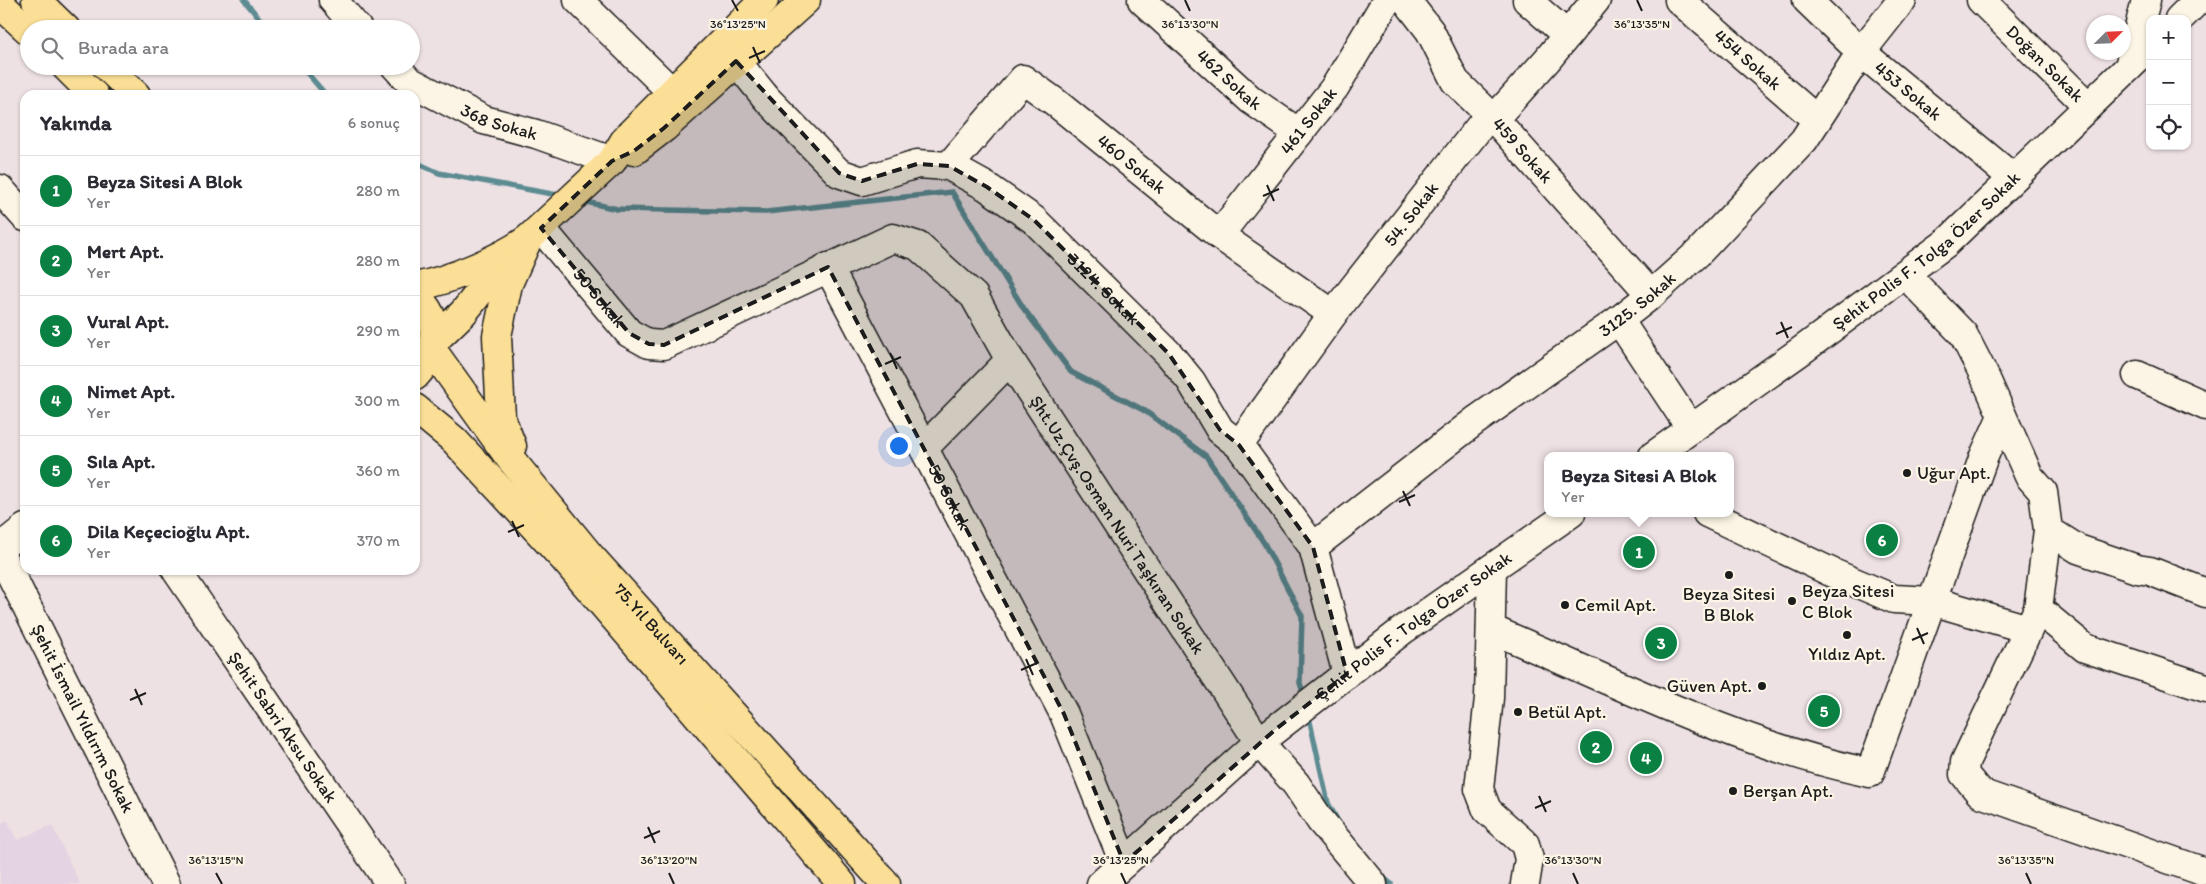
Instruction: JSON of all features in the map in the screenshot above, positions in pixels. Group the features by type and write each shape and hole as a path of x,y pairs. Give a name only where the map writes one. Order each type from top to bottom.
{"main road":[{"path":"36,0 57,20"},
{"path":"420,371 426,365 434,345 527,239 612,161 626,138 764,0"},
{"path":"612,161 634,151 664,128 736,61 806,0"},
{"path":"0,4 20,23"},
{"path":"74,75 89,90"},
{"path":"115,75 131,90"},
{"path":"420,287 432,284 527,239"},
{"path":"524,476 501,418 497,336 508,284 527,239"},
{"path":"420,301 428,310 434,324 434,345"},
{"name":"75.Yıl Bulvarı","path":"434,345 524,476 591,557 886,884"},
{"name":"75.Yıl Bulvarı","path":"420,412 454,440 564,559 842,884"}],"street":[{"path":"333,0 350,20"},
{"path":"578,0 672,92"},
{"name":"462 Sokak","path":"1142,0 1251,100 1299,133"},
{"name":"461 Sokak","path":"1219,235 1335,87 1387,0"},
{"name":"459 Sokak","path":"1406,0 1430,31 1455,81 1494,119 1651,296"},
{"path":"1527,0 1567,35"},
{"name":"54. Sokak","path":"1239,445 1333,314 1484,120 1494,119 1596,0"},
{"name":"454 Sokak","path":"1679,0 1817,120"},
{"name":"453 Sokak","path":"1807,0 1861,52 2013,178"},
{"name":"3125. Sokak","path":"1313,547 1475,422 1651,296 1698,253 1804,140 1861,52 1902,0"},
{"name":"Doğan Sokak","path":"1981,0 2088,106"},
{"path":"2129,67 2146,0"},
{"path":"2183,15 2198,0"},
{"name":"Şehit Polis F. Tolga Özer Sokak","path":"1659,452 1805,348 1946,243 2146,51"},
{"name":"3124. Sokak","path":"736,61 767,99 840,173 862,181 917,164 949,166 987,187 1034,220 1168,354 1190,381 1220,430 1239,445 1313,547 1339,680"},
{"name":"368 Sokak","path":"403,75 409,81 484,120 536,134 612,161"},
{"name":"460 Sokak","path":"949,166 1023,79 1055,102 1219,235 1333,314"},
{"path":"0,189 20,211"},
{"name":"Şht.Uz.Çvş.Osman Nuri Taşkıran Sokak","path":"828,267 893,238 918,246 974,296 1010,360 1268,736 1296,784 1360,880"},
{"name":"50 Sokak","path":"527,239 629,332 649,344 664,345 828,267 1064,714 1124,863"},
{"path":"1905,274 1963,334 2029,476 2043,492 2048,530 2033,619 1964,762 1964,774 1980,793 2202,871"},
{"path":"1619,320 1691,429"},
{"path":"924,448 1010,360"},
{"path":"2137,375 2206,406"},
{"path":"1491,629 1698,719 1822,762 1870,773 1984,456 2002,416"},
{"name":"Şehit Polis F. Tolga Özer Sokak","path":"1101,884 1268,736 1404,630 1565,517"},
{"path":"1715,517 1835,574 1894,599 1932,601 2033,619 2085,648 2206,688"},
{"path":"2048,530 2078,549 2137,570 2150,571 2206,593"},
{"path":"0,548 20,532"},
{"name":"Şehit İsmail Yıldırım Sokak","path":"0,553 166,884"},
{"path":"1492,568 1488,698 1479,788 1487,810 1525,844 1529,859 1525,884"},
{"name":"Şehit Sabri Aksu Sokak","path":"179,575 390,884"}],"highlighted area":[{"path":"736,61 839,173 862,181 917,164 949,166 987,187 1034,220 1169,354 1220,430 1239,445 1313,547 1347,674 1276,729 1124,863 1064,714 828,267 664,345 649,344 629,333 541,228 612,161 634,151 664,128"}],"shaded area":[{"path":"7,820 17,840 52,825 80,884 0,884 0,824"}],"waterway":[{"path":"244,0 261,20"},
{"path":"309,75 322,90"},
{"path":"420,164 439,173 563,196"},
{"path":"582,201 617,209 766,212 952,192 1024,309 1071,372 1145,411 1206,456 1264,543 1302,616 1300,683 1304,696"},
{"path":"1308,713 1328,803 1339,823"},
{"path":"1380,875 1391,884"}],"place":[{"name":"Uğur Apt.","path":"1907,473"},
{"name":"Dila Keçecioğlu Apt.","path":"1882,540"},
{"name":"Beyza Sitesi A Blok","path":"1639,552"},
{"name":"Beyza Sitesi B Blok","path":"1729,575"},
{"name":"Beyza Sitesi C Blok","path":"1792,601"},
{"name":"Cemil Apt.","path":"1565,605"},
{"name":"Yıldız Apt.","path":"1847,635"},
{"name":"Vural Apt.","path":"1661,643"},
{"name":"Güven Apt.","path":"1762,686"},
{"name":"Sıla Apt.","path":"1824,711"},
{"name":"Betül Apt.","path":"1518,712"},
{"name":"Mert Apt.","path":"1596,747"},
{"name":"Nimet Apt.","path":"1646,758"},
{"name":"Berşan Apt.","path":"1733,791"}]}
